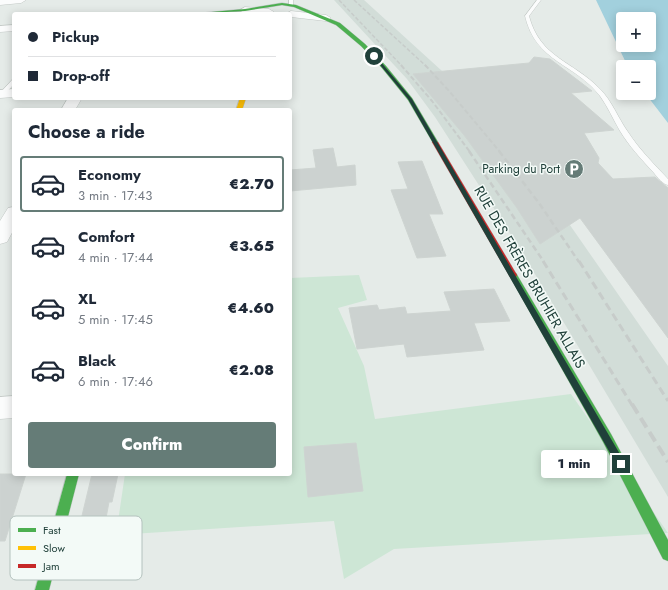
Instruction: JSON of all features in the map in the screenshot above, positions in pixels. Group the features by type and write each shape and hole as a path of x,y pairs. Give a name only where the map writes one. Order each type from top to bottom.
{"street":[{"path":"0,2 21,0"},
{"path":"218,12 292,8 326,18"},
{"name":"RUE DES FRÈRES BRUHIER ALLAIS","path":"326,18 338,24 363,45 384,67 410,99 607,438 668,554"},
{"path":"0,29 12,28"},
{"path":"0,238 12,216"},
{"path":"0,408 12,407"},
{"path":"62,516 72,476"},
{"path":"42,590 45,580"}],"lane":[{"path":"539,0 527,16 528,26 532,35 557,58 599,91 638,151 668,183"},
{"path":"5,94 12,83"}],"shaded area":[{"path":"334,0 364,0 453,81 556,205 668,366 668,497 520,249 435,117 407,79"}],"green space":[{"path":"359,275 367,300 338,308 364,366 375,419 571,394 668,533 394,549 344,579 334,521 142,533 142,516 119,516 125,476 292,476 292,278"}],"water":[{"path":"596,0 668,0 668,123 650,100 656,100 656,60 625,60 621,52 656,52 656,12 616,12 616,42"}],"building":[{"name":"Parking du Port","path":"534,57 550,59 592,91 571,93 614,130 584,133 599,158 598,163 613,179 655,177 668,188 668,338 580,218 540,244 517,208 464,135 413,74 529,63"},
{"path":"333,148 337,167 355,165 356,185 292,191 292,170 316,168 313,150"},
{"path":"422,161 443,214 429,214 446,256 417,258 391,190 408,189 398,162"},
{"path":"494,289 510,321 474,323 484,350 407,357 404,344 357,349 349,308 377,305 379,310 405,307 407,314 451,311 444,292"},
{"path":"356,443 363,491 308,497 304,447"},
{"path":"0,474 25,476 13,516 10,516 10,525 5,541 0,541"},
{"path":"92,476 118,476 112,502 109,502 106,516 82,516"}],"railway":[{"path":"339,0 402,66"},
{"path":"354,0 426,66"},
{"path":"401,65 432,101 470,152"},
{"path":"426,66 450,92 500,152"},
{"path":"469,151 544,262"},
{"path":"499,151 539,203 579,262"},
{"path":"543,261 632,405"},
{"path":"579,261 668,401"},
{"path":"632,404 668,462"}],"traffic: fast":[{"path":"218,12 245,10 282,4 295,6 338,24 363,45 384,67 410,99 435,142"},
{"path":"513,275 607,438 668,554"},
{"path":"62,516 72,476"},
{"path":"42,590 45,580"}],"traffic: slow":[{"path":"240,108 242,100"}],"traffic: jam":[{"path":"435,142 513,275"}],"place":[{"name":"Parking du Port","path":"574,169"}],"route":[{"path":"374,56 410,99 621,464"}]}
